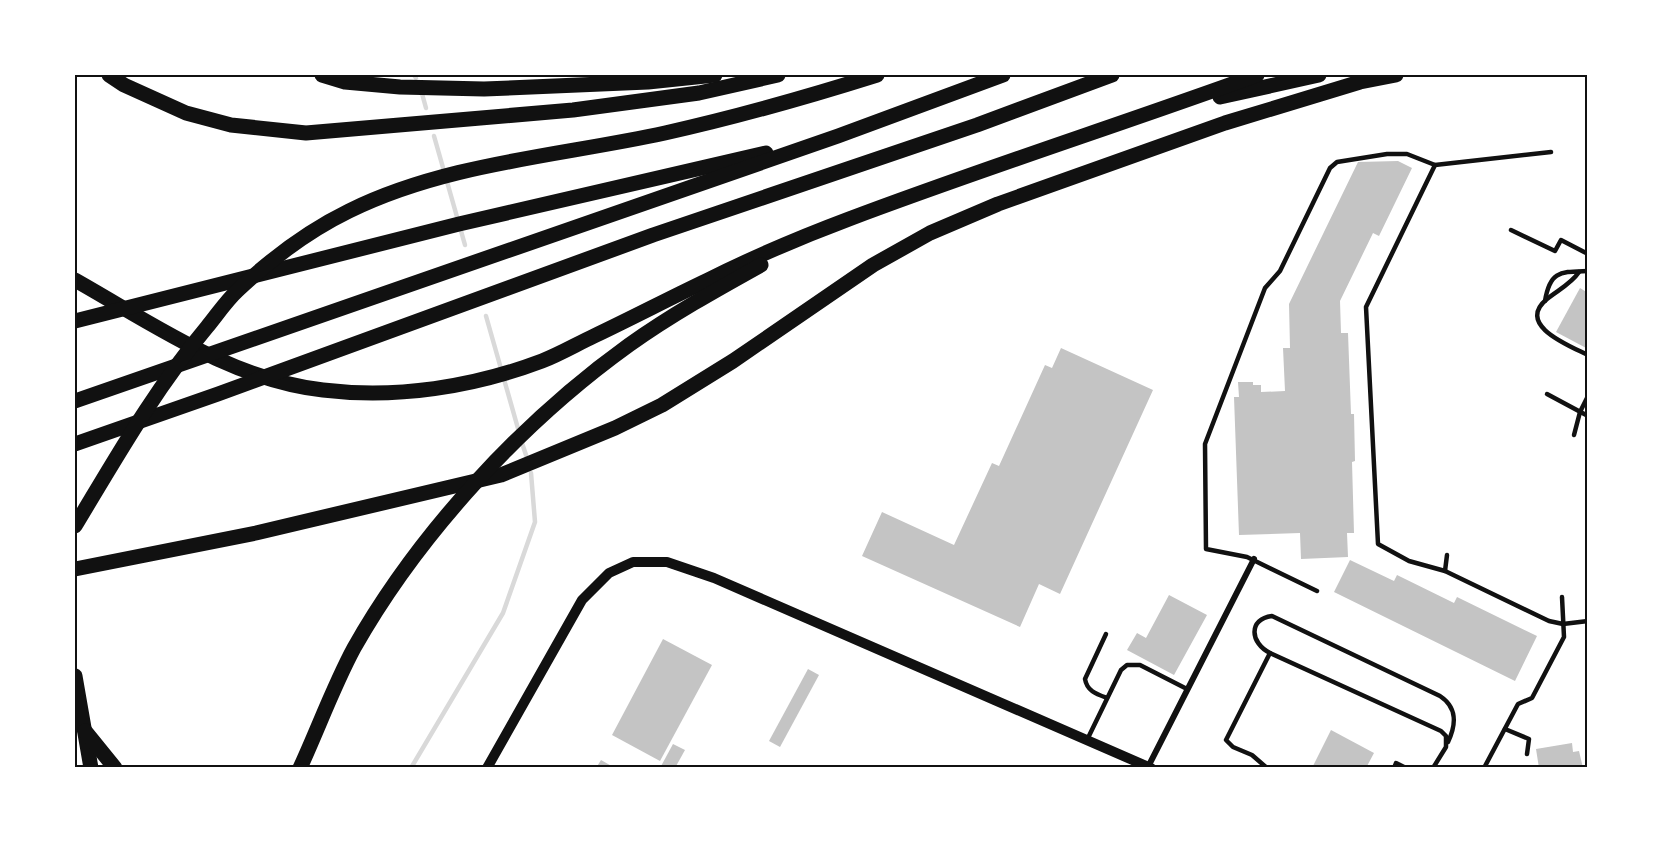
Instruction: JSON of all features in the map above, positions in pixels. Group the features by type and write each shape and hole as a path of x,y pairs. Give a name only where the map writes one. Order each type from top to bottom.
{"highway":[{"path":"109,75 124,85 186,113 231,125 306,133 573,110 699,93 778,75"},
{"path":"322,75 345,82 400,87 484,88 648,82 715,75"},
{"path":"75,526 177,362 236,292 285,250 348,211 394,192 451,175 666,133 804,98 877,75"},
{"path":"75,401 838,136 1003,75"},
{"path":"75,444 652,235 977,125 1112,75"},
{"path":"75,279 199,351 233,366 276,380 320,390 348,392 403,392 447,387 505,374 546,359 713,277 848,219 1257,75"},
{"path":"1161,110 1319,75"},
{"path":"82,568 279,527 501,475 605,432 662,405 733,361 873,265 930,233 998,204 1225,123 1360,82 1396,75"},
{"path":"75,321 464,223 838,136"},
{"path":"300,768 354,650 402,571 431,533 488,470 549,410 629,345 693,303 848,219"},
{"path":"75,452 218,394"},
{"path":"75,676 91,768"},
{"path":"75,718 116,768"}],"street":[{"path":"487,768 582,600 609,573 633,562 667,562 714,578 1149,768 1254,559"}],"lane":[{"path":"1317,591 1254,559 1206,549 1205,444 1265,288 1280,271 1330,168 1337,162 1407,153 1436,165 1551,152"},
{"path":"1436,165 1366,307 1378,544 1409,561 1445,571 1549,621 1563,624 1588,621"},
{"path":"1511,230 1555,251 1561,240 1588,254"},
{"path":"1545,301 1552,279 1559,273 1567,270 1588,271"},
{"path":"1580,272 1574,280 1545,301 1538,311 1537,320 1547,334 1588,355"},
{"path":"1547,394 1588,416"},
{"path":"1574,435 1580,412 1588,396"},
{"path":"1445,571 1447,555"},
{"path":"1484,768 1518,704 1532,698 1564,638 1562,597"},
{"path":"1433,768 1446,747 1453,731 1452,707 1440,696 1272,616 1261,620 1256,625 1254,640 1259,646 1441,730 1446,736 1446,747"},
{"path":"1106,634 1085,679 1086,686 1090,690 1107,698"},
{"path":"1267,768 1252,755 1233,747 1226,740 1270,653"},
{"path":"1087,740 1120,670 1127,665 1140,665 1187,689"},
{"path":"1505,729 1529,740 1527,754"},
{"path":"1394,768 1396,763 1406,768"}],"building":[{"path":"1398,161 1412,168 1379,236 1373,233 1340,301 1341,333 1348,333 1351,414 1354,414 1355,461 1352,462 1354,533 1347,533 1348,557 1301,559 1300,533 1239,535 1234,397 1239,397 1238,382 1253,382 1253,385 1261,385 1261,392 1285,391 1283,348 1290,348 1289,304 1358,162"},
{"path":"1580,288 1588,293 1588,349 1556,332"},
{"path":"1061,348 1153,390 1060,594 1039,584 1020,627 862,556 882,512 954,545 992,463 999,466 1045,365 1052,368"},
{"path":"1350,560 1394,581 1397,575 1454,603 1457,597 1537,636 1515,681 1334,592"},
{"path":"1169,595 1207,615 1174,675 1127,650 1137,633 1146,638"},
{"path":"663,639 712,665 660,761 612,735"},
{"path":"808,669 819,675 780,747 769,741"},
{"path":"1331,730 1374,753 1366,768 1312,768"},
{"path":"1572,743 1573,752 1579,751 1583,768 1539,768 1536,749"},
{"path":"673,744 685,750 675,768 660,768"},
{"path":"601,760 615,768 596,768"}],"waterway":[{"path":"421,90 426,108"},
{"path":"434,136 465,245"},
{"path":"486,316 519,432"},
{"path":"521,440 526,455"},
{"path":"411,768 503,613 535,522 531,473"}]}
